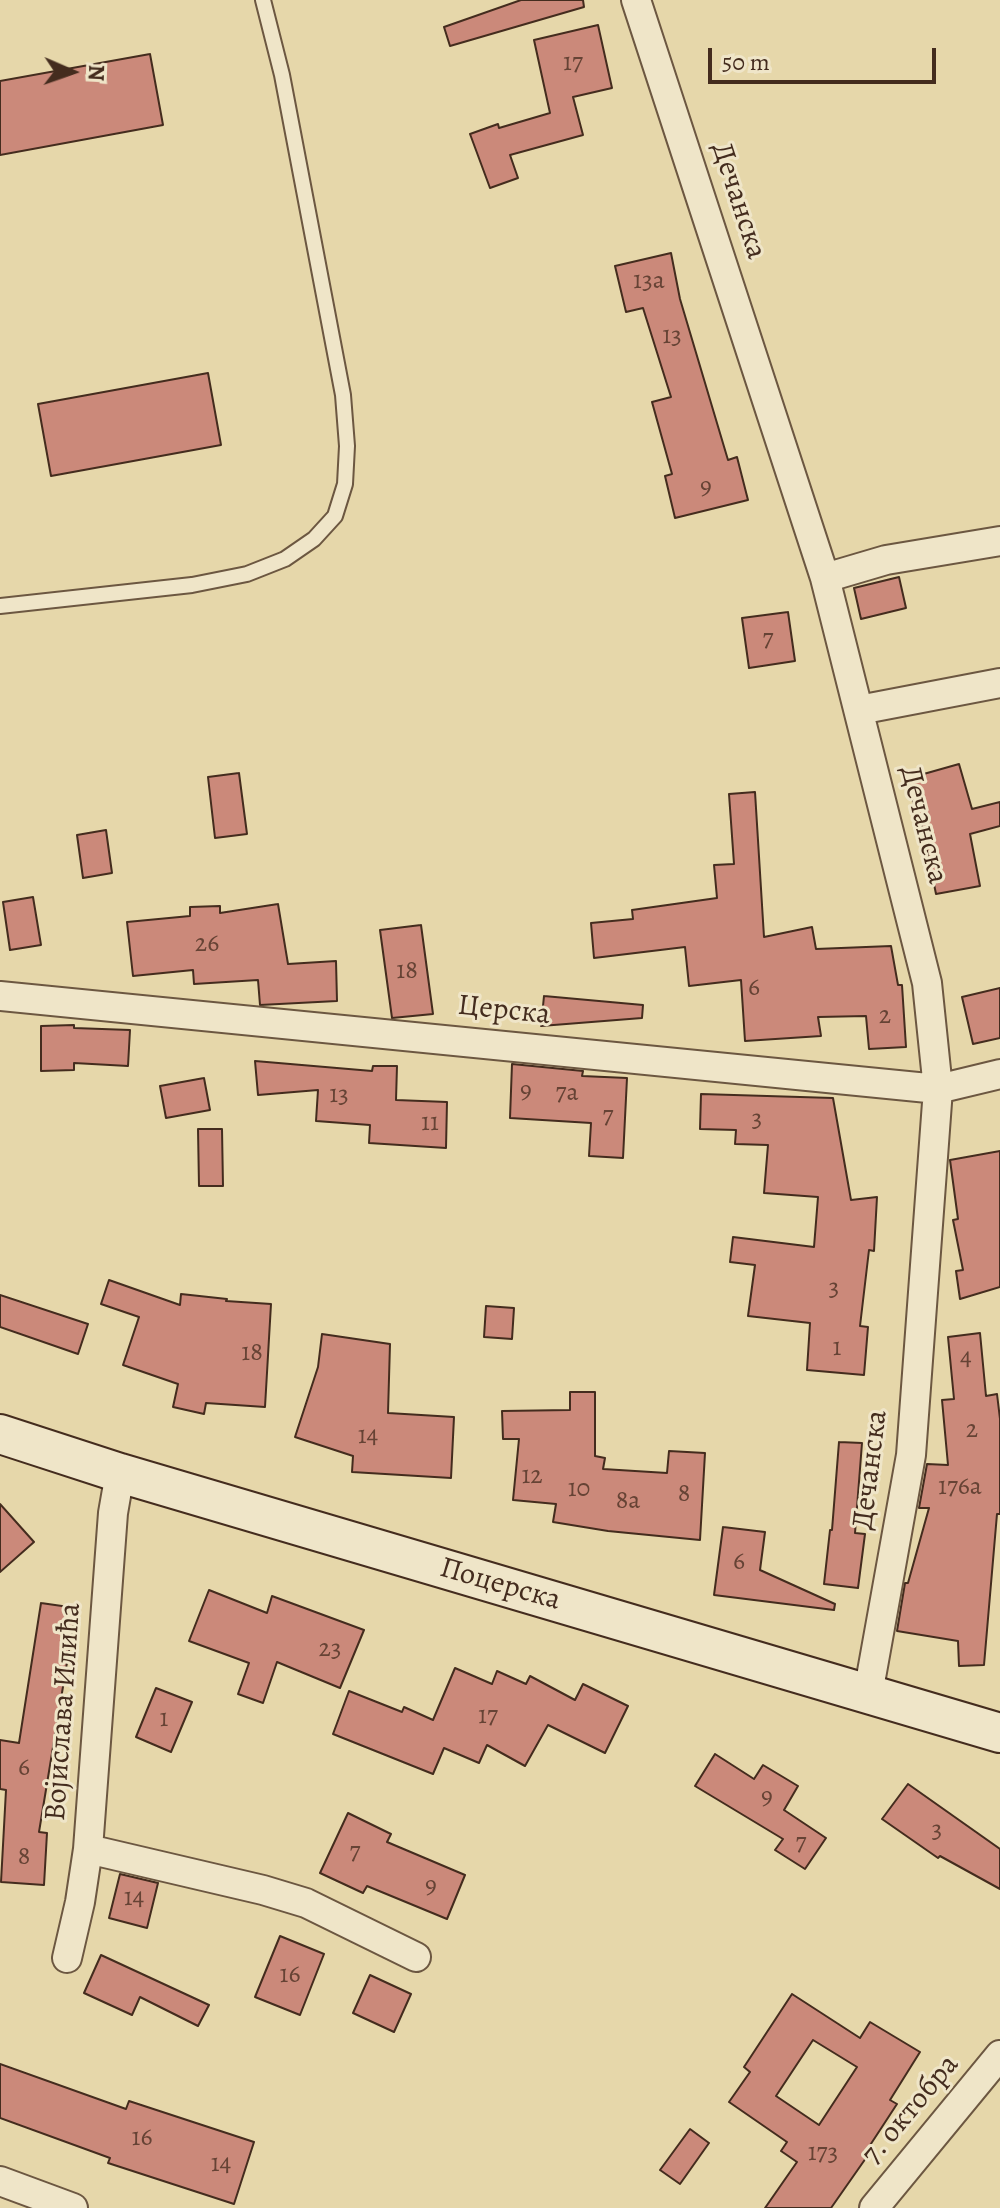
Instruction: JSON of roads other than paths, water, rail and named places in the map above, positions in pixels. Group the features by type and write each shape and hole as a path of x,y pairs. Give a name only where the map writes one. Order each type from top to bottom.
{"main road":[{"name":"Поцерска","path":"0,1434 120,1473 1000,1733"}],"street":[{"name":"Дечанска","path":"636,0 825,578 927,983 938,1089 911,1455 868,1694"},
{"path":"825,578 886,560 1000,541"},
{"path":"859,710 1000,683"},
{"name":"Церска","path":"0,996 938,1089 1000,1074"},
{"name":"Војислава Илића","path":"120,1473 113,1513 88,1849 306,1903 416,1957"},
{"path":"67,1958 88,1849"},
{"name":"7. октобра","path":"874,2208 1000,2055"},
{"path":"0,2181 73,2208"}],"lane":[{"path":"0,606 192,585 247,574 285,559 314,539 335,516 345,484 347,446 343,395 282,75 263,0"}]}
